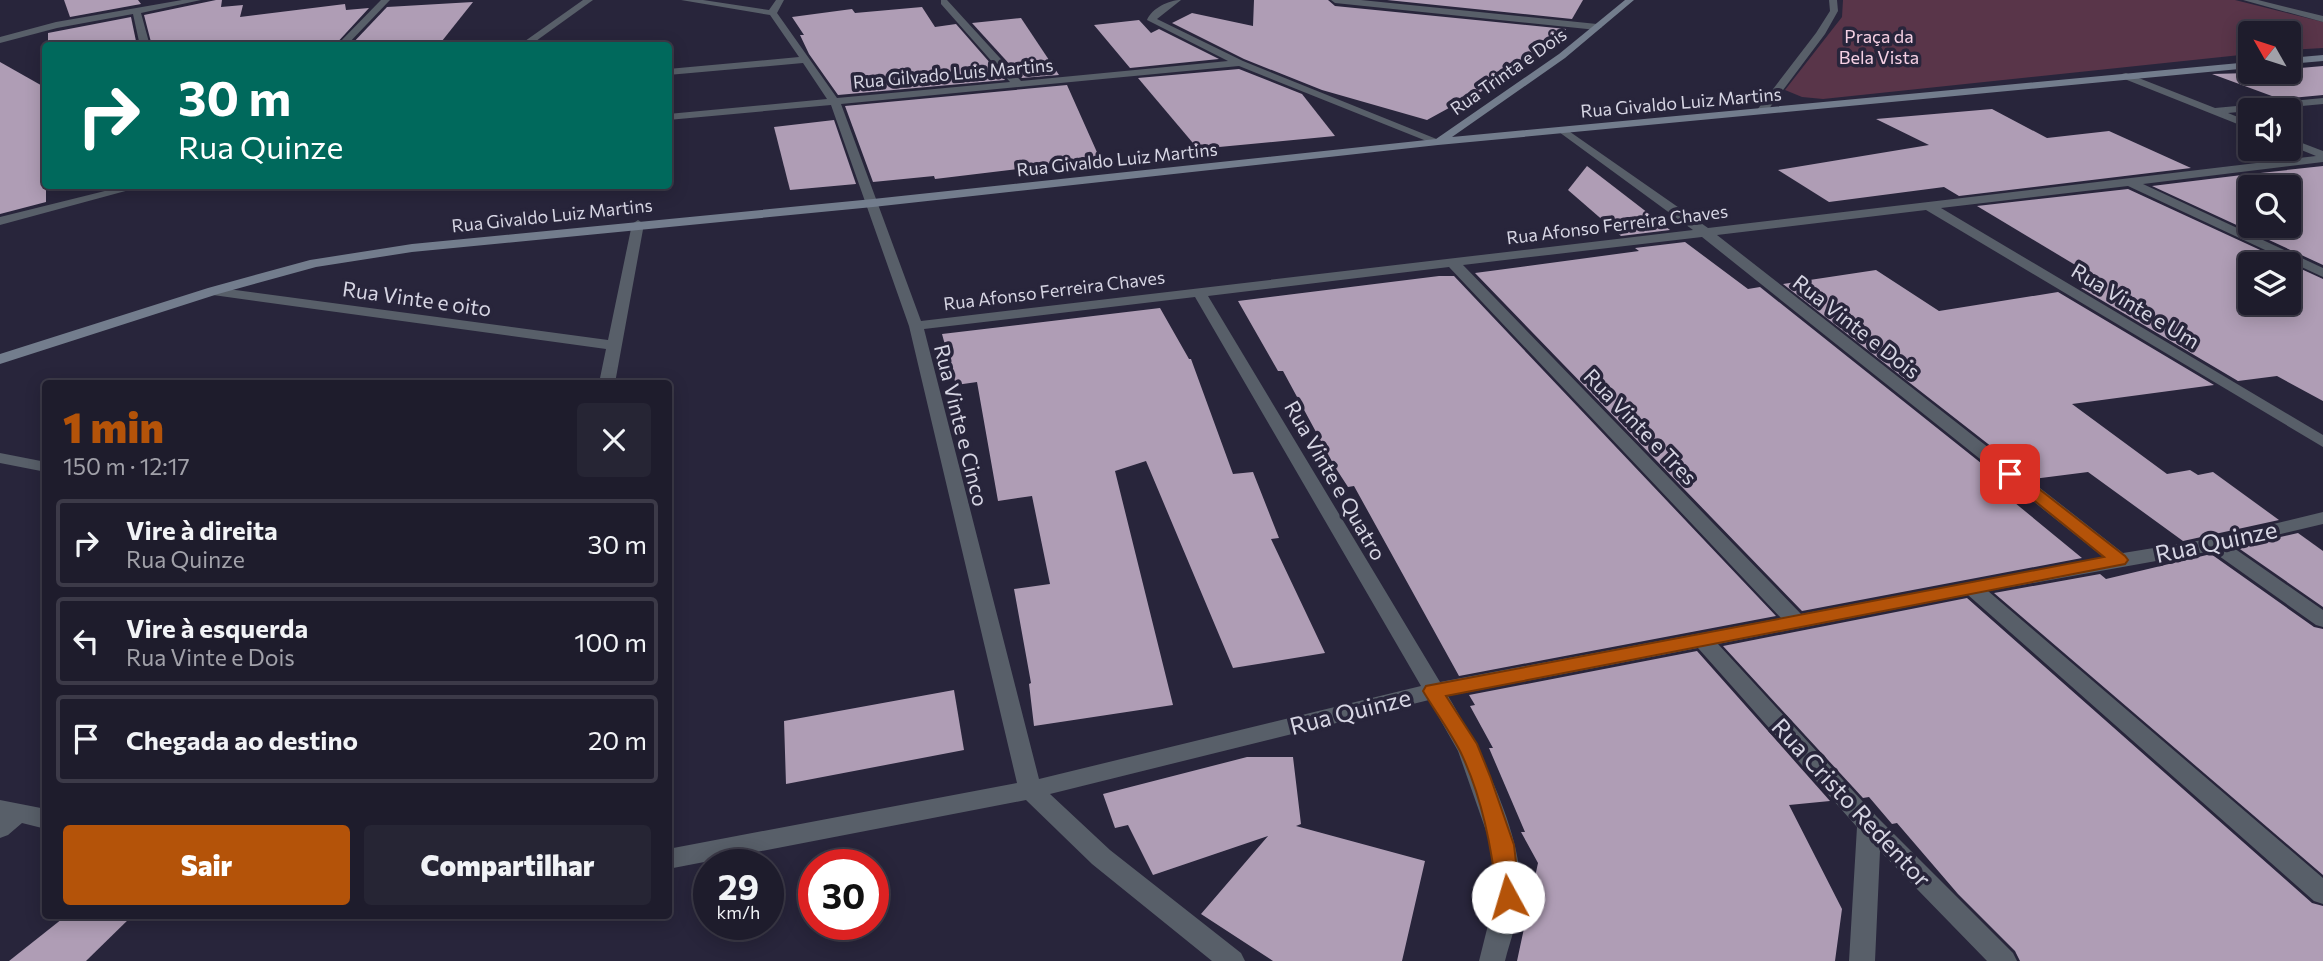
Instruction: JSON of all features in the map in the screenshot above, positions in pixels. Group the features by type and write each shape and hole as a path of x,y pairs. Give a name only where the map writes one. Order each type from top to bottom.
{"street":[{"path":"0,40 56,25 197,0"},
{"path":"344,42 386,0"},
{"path":"528,42 589,0"},
{"path":"685,0 775,8"},
{"path":"1177,0 1153,16 1152,20 1240,64 1438,142"},
{"path":"1335,0 1597,27"},
{"path":"1410,8 1418,0"},
{"name":"Rua Trinta e Dois","path":"1438,142 1562,56 1630,0"},
{"path":"1761,112 1820,34 1834,11 1833,0"},
{"path":"2247,0 2323,19"},
{"path":"2293,0 2323,19"},
{"path":"944,2 1019,85"},
{"name":"Rua Vinte e Cinco","path":"775,8 804,60 835,102 916,326 1030,790"},
{"path":"136,10 144,42"},
{"path":"2301,60 2323,58"},
{"path":"672,72 804,60"},
{"name":"Rua Gilvado Luis Martins","path":"672,117 1240,64"},
{"name":"Rua Givaldo Luiz Martins","path":"0,359 213,291 314,263 400,250 638,224 873,203 1438,142 2238,66"},
{"path":"2126,76 2238,121"},
{"path":"2214,111 2323,101"},
{"name":"Rua Vinte e Dois","path":"1563,130 1706,233 2119,560"},
{"path":"2301,147 2323,157"},
{"name":"Rua Afonso Ferreira Chaves","path":"916,326 2323,157"},
{"path":"2127,181 2323,273"},
{"path":"0,221 126,189"},
{"name":"Rua Vinte e Um","path":"1927,205 2323,442"},
{"path":"608,380 638,224"},
{"name":"Rua Vinte e Tres","path":"1452,262 1797,621"},
{"name":"Rua Vinte e oito","path":"213,291 616,346"},
{"name":"Rua Vinte e Quatro","path":"1199,292 1469,750 1503,845 1508,897 1492,961"},
{"path":"0,458 42,466"},
{"name":"Rua Quinze","path":"672,858 1030,790 1433,691 2215,544 2323,518"},
{"path":"2215,544 2323,620"},
{"path":"1972,588 2323,893"},
{"name":"Rua Cristo Redentor","path":"1703,640 1869,824 2004,961"},
{"path":"1030,790 1101,857 1232,961"},
{"path":"6,817 42,819"},
{"path":"1862,961 1869,824"}],"green space":[{"name":"Praça da Bela Vista","path":"1843,0 2235,0 2323,22 2323,48 2301,49 2301,21 2238,21 2238,55 1823,99 1802,97 1785,90 1842,17"}],"building":[{"path":"64,0 138,0 141,4 70,17"},
{"path":"216,0 222,0 221,7 243,5 240,17 345,4 346,10 369,8 338,42 151,42 144,15"},
{"path":"1254,0 1328,0 1335,6 1566,29 1560,39 1509,70 1513,71 1462,104 1458,103 1427,120 1322,90 1244,59 1172,23 1192,13 1253,26"},
{"path":"1387,0 1583,0 1572,19"},
{"path":"473,2 441,42 354,42 387,7"},
{"path":"922,7 935,27 956,24 1005,80 838,95 809,54 800,35 804,35 792,17 852,9 855,13"},
{"path":"131,17 136,42 48,42 48,33"},
{"path":"1021,18 1059,75 1022,78 972,23"},
{"path":"1139,20 1151,33 1159,29 1219,59 1130,68 1094,25"},
{"path":"0,62 42,86 42,189 46,189 46,202 0,214"},
{"path":"2323,66 2323,95 2277,98 2239,84 2301,84 2301,68"},
{"path":"1239,69 1302,94 1335,136 1198,149 1138,78"},
{"path":"2238,73 2238,84 2212,74"},
{"path":"1067,85 1100,159 935,179 934,176 873,182 845,106"},
{"path":"1992,109 2047,138 2109,131 2191,168 1959,196 1944,187 1829,202 1778,170 1929,145 1876,119"},
{"path":"834,120 856,184 790,190 774,127"},
{"path":"1587,166 1670,230 1621,236 1568,190"},
{"path":"2323,166 2323,265 2301,255 2301,252 2295,252 2265,238 2301,238 2301,175 2246,175"},
{"path":"2238,176 2238,226 2152,186"},
{"path":"2128,189 2264,252 2238,252 2238,315 2301,315 2301,269 2323,279 2323,401 2277,376 2238,381 2081,288 2107,284 1977,206"},
{"path":"1685,242 1748,289 1760,287 2006,483 1992,484 2082,558 1802,611 1475,273 1639,251 1635,248"},
{"path":"1876,270 1939,311 2058,292 2214,385 2072,404 2167,474 2190,470 2198,475 2213,472 2279,520 2183,541 2088,472 2033,479 1783,284"},
{"path":"1454,276 1776,616 1459,676 1354,486 1348,487 1335,467 1283,371 1278,371 1238,301"},
{"path":"1160,308 1191,359 1233,474 1253,472 1279,538 1271,539 1325,653 1233,668 1146,461 1115,471 1173,705 1034,726 1031,683 1014,589 1050,584 1032,496 998,501 977,382 956,385 942,334"},
{"path":"2298,533 2323,551 2323,607 2237,547"},
{"path":"2211,554 2314,627 2323,629 2323,875 1994,593 2100,574 2106,579"},
{"path":"1967,598 2312,903 2323,906 2323,961 2020,961 2015,951 1958,894 1897,823 1892,824 1869,797 1863,798 1723,646"},
{"path":"1697,651 1830,801 1789,805 1842,909 1835,961 1517,961 1538,863 1521,832 1525,832 1489,748 1493,748 1470,706 1475,705 1469,695"},
{"path":"954,690 964,750 786,784 784,721"},
{"path":"1247,757 1293,757 1301,824 1296,826 1425,861 1402,961 1273,961 1201,914 1268,836 1153,875 1128,825 1115,828 1103,794"},
{"path":"62,919 129,919 86,961 9,961"}],"route":[{"path":"1508,897 1503,845 1480,776 1469,750 1433,691 2119,560 2010,474"}]}
